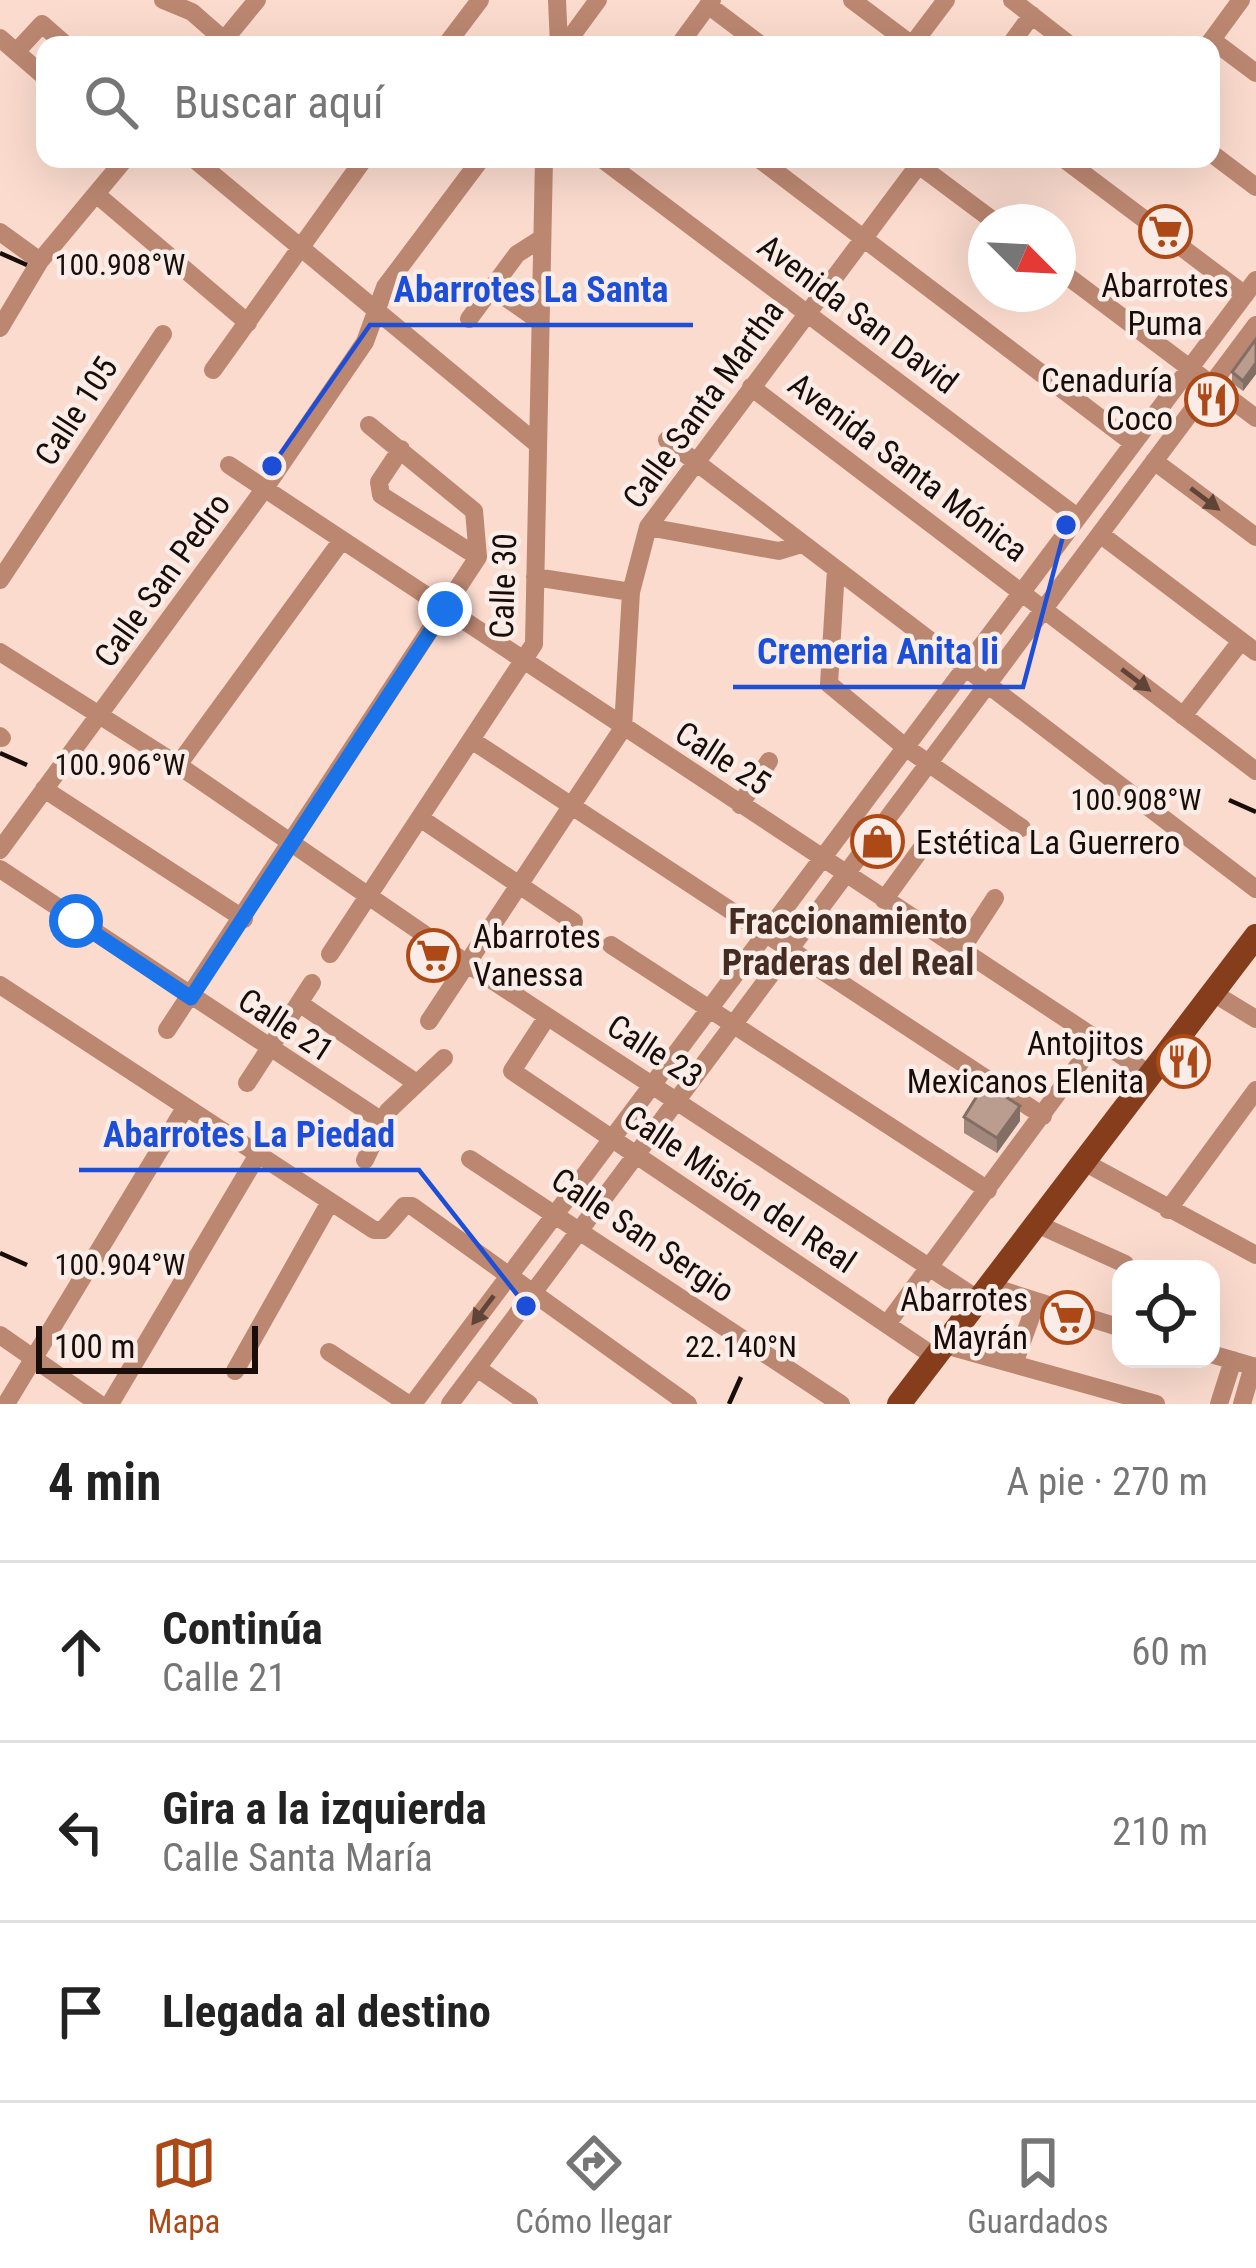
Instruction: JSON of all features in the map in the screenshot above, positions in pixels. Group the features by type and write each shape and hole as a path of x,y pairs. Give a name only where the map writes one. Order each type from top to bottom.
{"main road":[{"path":"899,1404 1256,936"}],"street":[{"path":"163,0 192,12 215,36"},
{"path":"228,36 257,0"},
{"path":"454,36 480,0"},
{"path":"557,0 561,36"},
{"path":"569,36 598,0"},
{"path":"852,0 900,36"},
{"path":"919,36 946,0"},
{"path":"1012,0 1059,36"},
{"path":"1214,36 1241,0"},
{"path":"686,36 710,3 750,36"},
{"path":"1017,36 1032,15"},
{"path":"16,52 42,24 56,36"},
{"path":"0,38 36,69"},
{"path":"1220,49 1256,73"},
{"path":"1220,160 1256,187"},
{"path":"0,328 40,261 117,168"},
{"path":"204,168 536,443"},
{"path":"213,370 357,168"},
{"name":"Calle San Pedro","path":"0,850 265,488 365,342 386,286 474,168"},
{"name":"Calle 30","path":"330,954 534,644 543,168"},
{"name":"Avenida San David","path":"614,168 1077,517"},
{"path":"771,168 1132,443"},
{"name":"Calle Santa Martha","path":"429,1022 623,728 631,592 647,527 913,168"},
{"path":"927,168 972,204"},
{"path":"329,1352 410,1404 1251,288 1077,168"},
{"path":"95,194 248,323"},
{"path":"0,232 40,261"},
{"path":"469,320 517,254 539,240"},
{"path":"1076,282 1256,418"},
{"path":"492,287 538,320"},
{"path":"450,1404 1256,325"},
{"name":"Calle 105","path":"0,580 163,334"},
{"name":"Avenida Santa Mónica","path":"751,387 1256,771"},
{"path":"167,1030 294,844 478,557 474,511 370,425"},
{"path":"667,440 1256,889"},
{"path":"401,449 379,482 381,495 478,557"},
{"path":"1154,460 1256,537"},
{"name":"Calle 25","path":"229,465 1150,1075"},
{"path":"647,527 778,550 802,544"},
{"path":"1100,534 1249,646 1184,716"},
{"path":"178,765 342,540"},
{"path":"836,569 829,684 905,747 1022,828"},
{"path":"535,577 631,592"},
{"name":"Calle 23","path":"0,652 178,765 466,963 930,1268 984,1293 1112,1325"},
{"path":"473,741 1043,1116"},
{"path":"740,805 769,761"},
{"path":"44,789 244,919"},
{"path":"420,818 574,922"},
{"path":"884,900 921,849"},
{"name":"Calle 21","path":"0,869 269,1051 382,1121"},
{"path":"961,950 995,898"},
{"path":"611,945 988,1190"},
{"path":"247,1082 312,983"},
{"path":"0,985 378,1231 404,1206 412,1206 688,1404"},
{"path":"1213,993 1256,1019"},
{"name":"Calle 21","path":"299,1003 416,1082"},
{"name":"Calle Misión del Real","path":"547,1017 512,1071 887,1324 940,1351 1014,1364 1156,1404"},
{"path":"887,1324 1097,1040"},
{"path":"365,1160 382,1121 444,1058"},
{"path":"1168,1210 1256,1090"},
{"path":"6,1404 185,1108"},
{"path":"110,1404 257,1156"},
{"name":"Calle San Sergio","path":"470,1159 841,1404"},
{"path":"1084,1162 1254,1251"},
{"path":"235,1371 329,1202"},
{"path":"1036,1224 1116,1260"},
{"path":"1014,1364 1036,1303"},
{"path":"0,1335 99,1404"},
{"path":"1220,1356 1255,1366 1242,1404"},
{"path":"1219,1404 1233,1360"},
{"path":"477,1368 529,1404"}],"building":[{"path":"1256,339 1256,363 1243,381 1232,372"},
{"path":"985,1083 1020,1106 997,1138 964,1117"}],"place":[{"name":"Abarrotes Puma","path":"1165,231"},
{"name":"Cenaduría Coco","path":"1212,399"},
{"name":"Abarrotes La Santa","path":"272,466"},
{"name":"Cremeria Anita Ii","path":"1066,525"},
{"name":"Estética La Guerrero","path":"877,842"},
{"name":"Abarrotes Vanessa","path":"434,955"},
{"name":"Antojitos Mexicanos Elenita","path":"1183,1062"},
{"name":"Abarrotes La Piedad","path":"526,1306"},
{"name":"Abarrotes Mayrán","path":"1067,1318"}],"district":[{"name":"Fraccionamiento Praderas del Real","path":"848,942"}],"route":[{"path":"76,921 191,998 445,609"}]}
